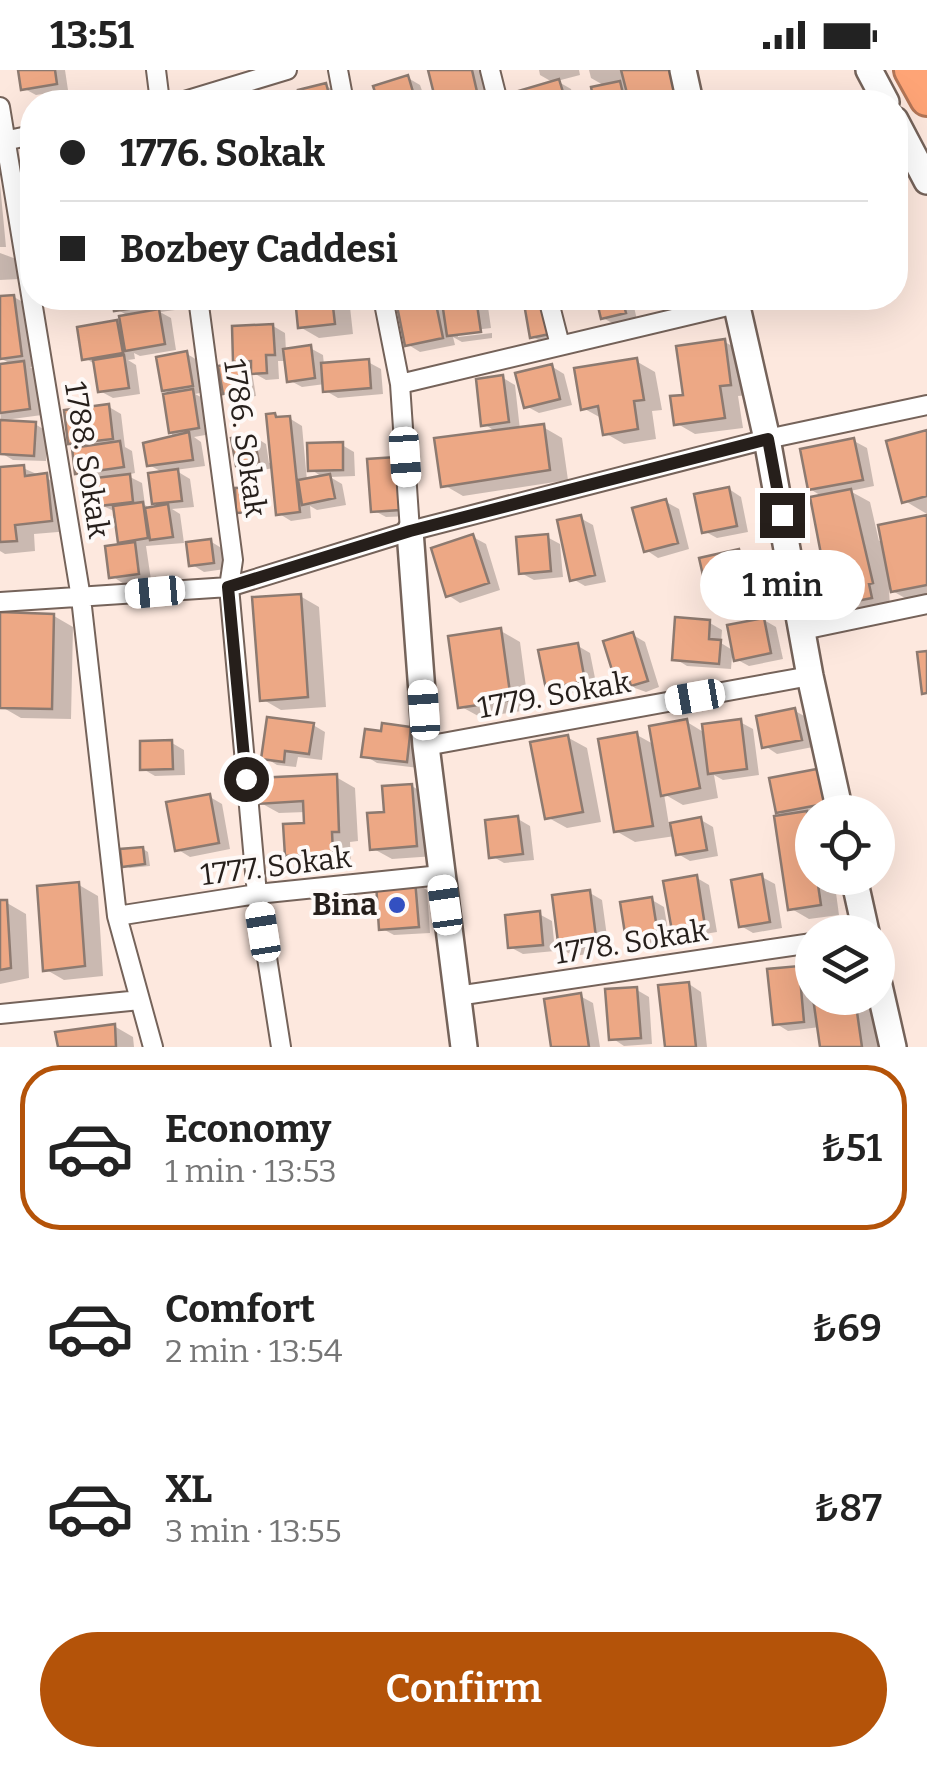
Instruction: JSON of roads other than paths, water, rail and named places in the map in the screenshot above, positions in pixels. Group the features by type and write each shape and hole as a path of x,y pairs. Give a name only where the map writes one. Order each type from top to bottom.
{"highway":[{"path":"911,70 927,99"}],"street":[{"path":"221,90 287,70"},
{"name":"1788. Sokak","path":"0,107 20,241"},
{"path":"908,145 927,182"},
{"name":"1788. Sokak","path":"32,310 81,598 117,916 153,1047"},
{"name":"1786. Sokak","path":"200,310 234,560 228,587 258,894 281,1047"},
{"path":"385,310 400,384 426,746 464,1047"},
{"path":"551,310 560,345"},
{"path":"400,384 699,310"},
{"path":"737,310 768,439 810,676 836,795"},
{"path":"0,602 228,587 410,531 768,439 927,405"},
{"path":"803,630 927,604"},
{"name":"1779. Sokak","path":"426,746 810,676"},
{"name":"1777. Sokak","path":"117,916 258,894 441,875"},
{"name":"1778. Sokak","path":"457,996 795,946"},
{"path":"0,1014 140,1000"},
{"path":"886,1015 893,1047"}],"place":[{"name":"Bina","path":"397,905"}]}
